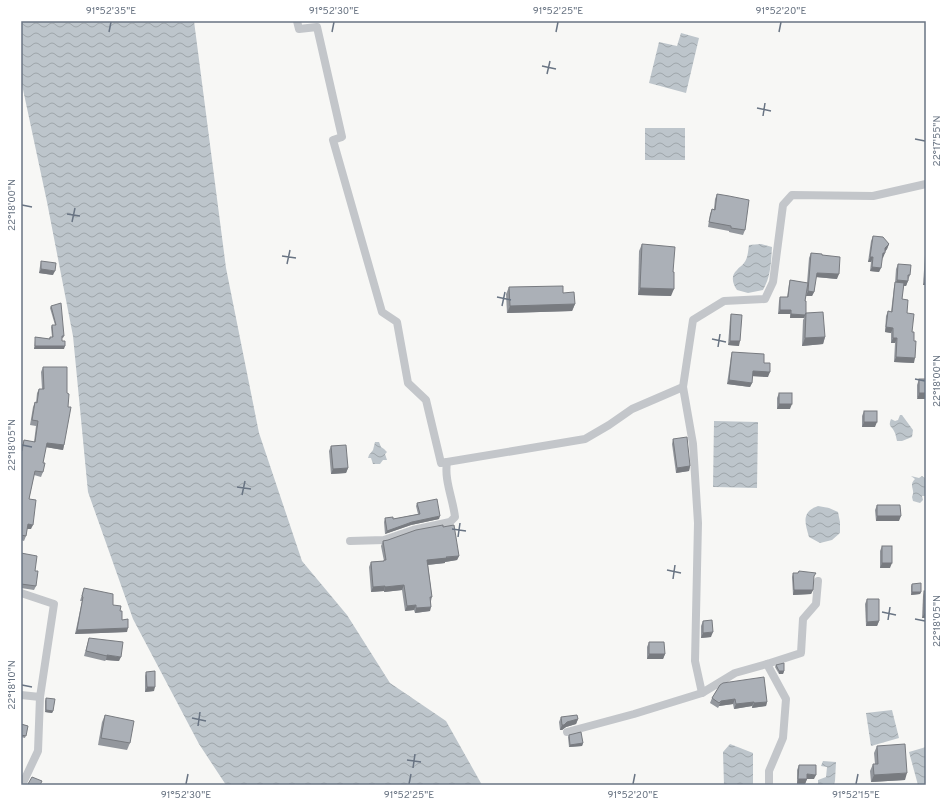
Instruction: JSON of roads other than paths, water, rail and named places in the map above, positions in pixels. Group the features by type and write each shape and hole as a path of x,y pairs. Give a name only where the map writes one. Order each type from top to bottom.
{"street":[{"path":"296,21 299,28 317,27 342,137 333,140 382,312 397,322 408,383 426,400 441,463 585,439 632,409 683,387"},
{"path":"702,693 695,661 698,523 693,444 683,387 693,320 724,301 765,299 773,282 783,205 792,195 873,196 926,184"},
{"path":"350,541 384,540 413,530 450,522 455,517 446,471 447,462"},
{"path":"567,732 634,714 702,693 735,673 801,653 803,619 816,604 818,581"},
{"path":"21,593 54,604 40,697 38,751 22,785"},
{"path":"767,664 786,699 783,738 769,771 769,785"},
{"path":"21,694 40,697"}],"water":[{"path":"21,21 194,21 226,268 259,433 302,561 347,615 390,683 446,721 482,785 226,785 199,744 133,619 88,492 73,336 21,80"},
{"path":"681,33 699,38 686,93 649,83 659,42 677,46"},
{"path":"645,128 685,128 685,160 645,160"},
{"path":"761,244 772,247 771,264 766,285 763,290 748,293 737,290 733,283 733,275 745,261 748,254 749,245"},
{"path":"900,415 902,415 913,430 912,437 902,441 897,441 890,423 891,419 895,421 898,420"},
{"path":"714,421 758,422 757,488 713,487"},
{"path":"375,442 379,442 381,447 387,452 385,454 387,460 383,460 380,464 373,464 371,458 368,458 373,450"},
{"path":"911,476 919,478 922,476 926,479 926,496 922,496 923,500 920,503 913,501 912,484 915,479"},
{"path":"818,506 829,508 838,512 840,522 840,533 832,540 820,543 809,537 806,527 806,518 809,511"},
{"path":"892,710 899,738 871,746 866,713"},
{"path":"730,744 753,753 753,785 724,785 723,752"},
{"path":"926,747 926,785 918,785 909,752"},
{"path":"823,761 836,762 834,785 818,785 818,780 826,777 827,767 821,766"}]}
